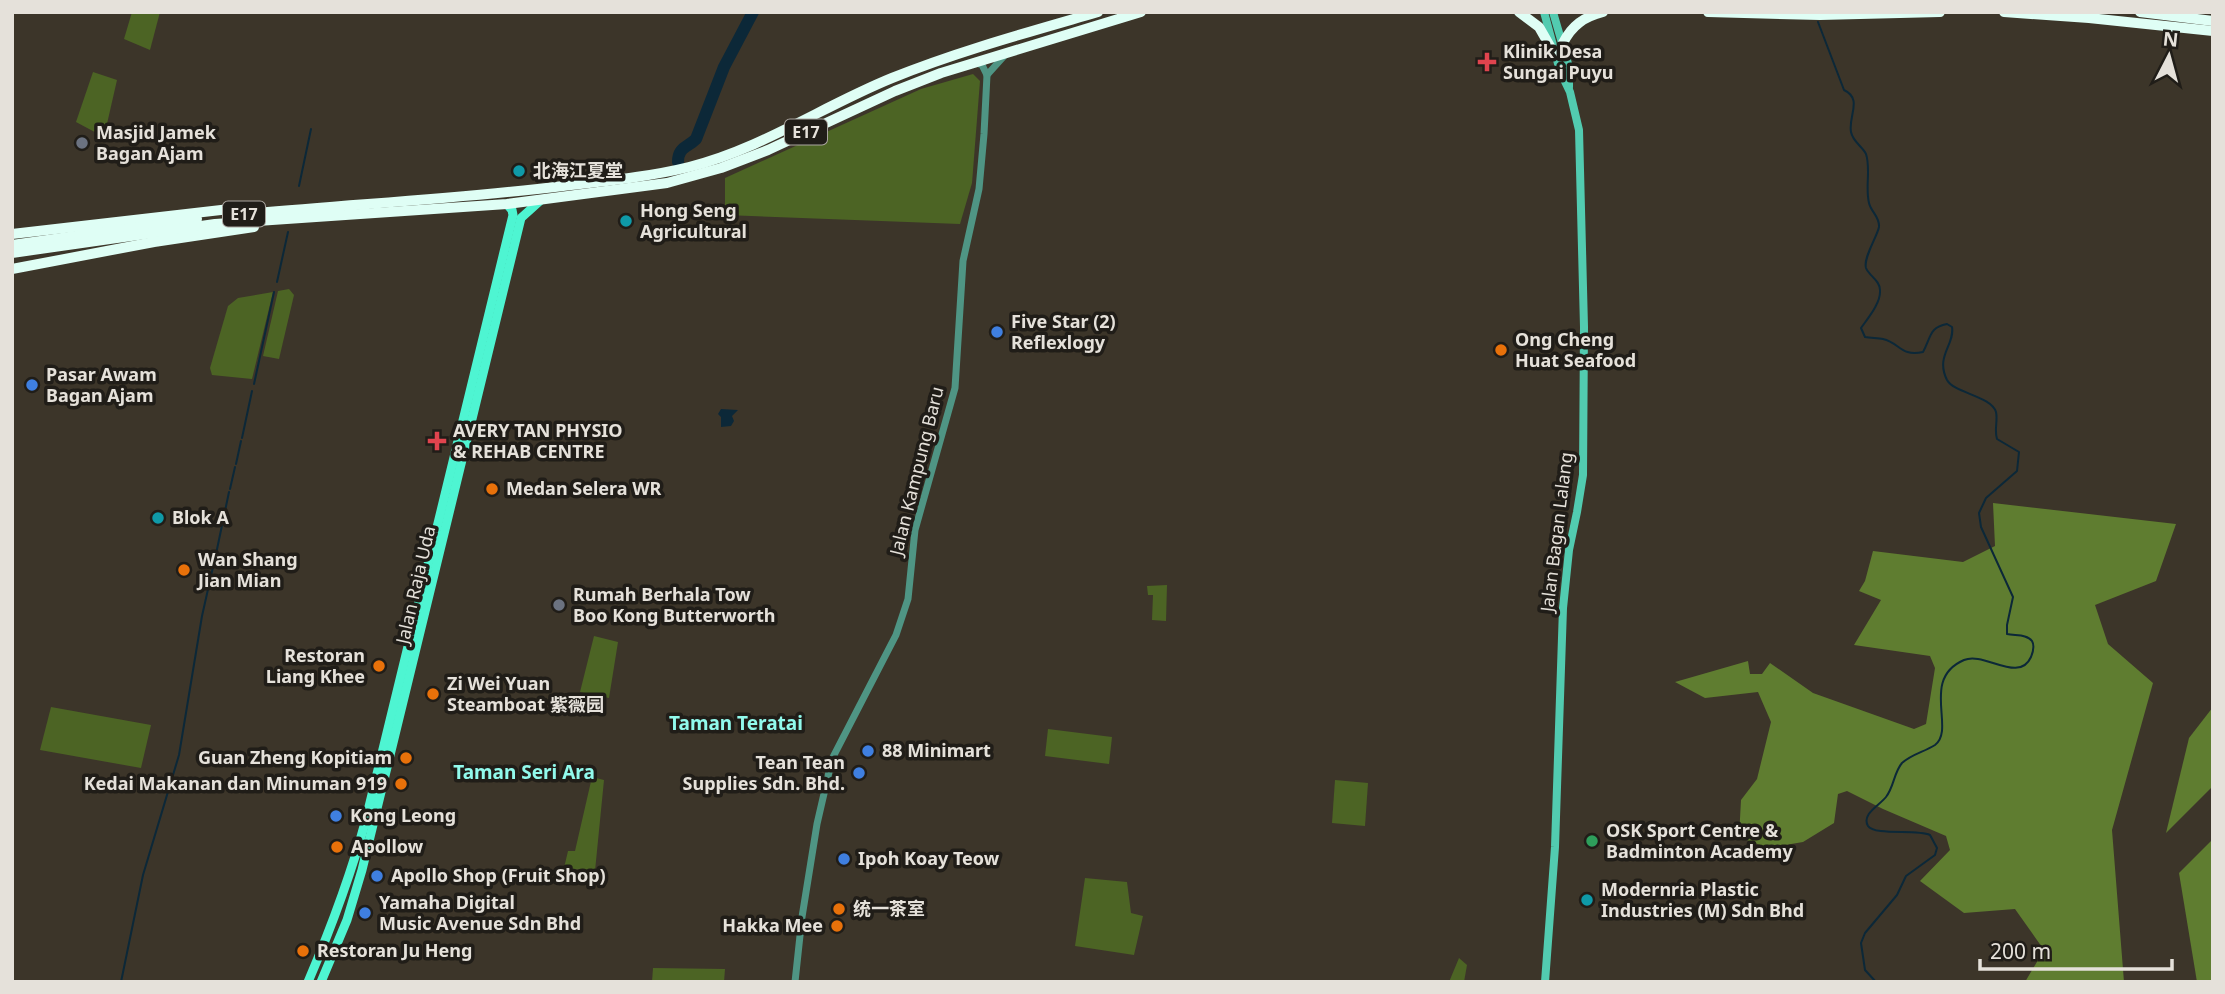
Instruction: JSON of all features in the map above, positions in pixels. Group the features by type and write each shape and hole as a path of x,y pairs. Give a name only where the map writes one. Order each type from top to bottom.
{"highway":[{"name":"E17","path":"12,253 64,241 216,216 508,193 586,184 688,167 724,157 756,143 890,78 973,49 1098,12"},
{"name":"E17","path":"12,245 215,224 508,204 667,183 721,168 768,150 895,91 1009,52 1141,12"},
{"path":"1519,12 1539,27 1555,55"},
{"path":"1563,43 1581,20 1603,12"},
{"path":"1708,12 1833,15 1940,12"},
{"path":"2004,12 2213,30"},
{"path":"2140,12 2213,21"},
{"path":"12,234 193,212 316,201 424,199"},
{"path":"12,269 154,242 326,217"}],"main road":[{"name":"Jalan Bagan Lalang","path":"1544,12 1563,81 1569,88"},
{"name":"Jalan Bagan Lalang","path":"1545,982 1555,847 1563,608 1569,550 1582,488 1584,453 1579,130 1569,88 1569,72 1563,43 1553,12"},
{"name":"Jalan Raja Uda","path":"308,982 357,869 521,218 541,200"},
{"name":"Jalan Raja Uda","path":"321,982 347,920 513,215 508,204"}],"street":[{"path":"976,63 982,65 987,75 1009,52"},
{"name":"Jalan Kampung Baru","path":"795,982 817,824 832,759 904,617 915,530 955,388 962,261 979,189 987,75"}],"green space":[{"path":"132,12 160,12 150,50 124,39"},
{"path":"93,72 117,80 104,137 76,122"},
{"path":"973,74 980,81 972,183 960,224 725,215 725,178 921,89"},
{"path":"289,289 294,295 279,359 263,356 278,291"},
{"path":"273,292 252,379 212,375 210,368 228,306 238,298"},
{"path":"1993,503 2176,524 2156,581 2095,605 2108,644 2153,683 2112,830 2124,982 2025,982 2044,950 2015,909 1964,913 1920,881 1950,850 1946,836 1847,791 1838,794 1834,823 1803,842 1768,848 1739,837 1741,800 1757,779 1771,722 1758,692 1705,698 1675,682 1748,661 1750,674 1762,674 1770,663 1813,693 1914,729 1926,724 1935,668 1930,656 1854,645 1881,600 1859,591 1865,581 1873,551 1963,562 1995,546"},
{"path":"1167,585 1166,621 1152,620 1153,595 1148,595 1147,586"},
{"path":"594,636 618,642 609,698 580,692"},
{"path":"51,707 151,725 141,768 40,750"},
{"path":"2213,707 2213,786 2166,833 2189,738"},
{"path":"1048,729 1112,737 1109,764 1045,756"},
{"path":"592,777 604,780 595,871 564,868 568,851 575,851"},
{"path":"1335,780 1368,783 1365,826 1332,823"},
{"path":"2213,839 2213,982 2197,982 2179,873"},
{"path":"1085,878 1127,882 1131,913 1143,916 1134,955 1075,946"},
{"path":"1459,958 1467,965 1464,982 1449,982"},
{"path":"653,968 725,969 724,982 652,982"}],"water":[{"path":"721,409 738,410 732,416 734,421 731,426 721,427 721,417 718,414"}],"waterway":[{"path":"678,162 681,151 696,139 724,67 753,12"},
{"path":"1818,22 1844,90 1853,98 1851,132 1866,154 1869,203 1879,223 1868,253 1866,268 1878,283 1880,295 1861,328 1865,337 1883,339 1905,351 1916,353 1923,352 1931,334 1941,325 1952,327 1951,340 1943,364 1947,380 1993,407 1996,412 1997,439 2019,452 2017,471 1986,498 1979,513 1981,527 2013,597 2007,634 2027,637 2034,647 2025,665 2018,668 1972,658 1951,668 1941,691 1940,738 1935,745 1902,763 1889,793 1867,818 1868,826 1879,831 1930,835 1937,848 1935,855 1906,876 1897,895 1865,933 1861,943 1865,970 1876,982"},
{"path":"299,186 311,129"},
{"path":"277,282 288,232"},
{"path":"254,384 274,292"},
{"path":"242,438 252,391"},
{"path":"236,464 241,441"},
{"path":"230,489 235,467"},
{"path":"216,554 229,492"},
{"path":"121,982 143,875 179,755 202,616 213,567"}],"place":[{"name":"Klinik Desa Sungai Puyu","path":"1487,62"},
{"name":"Masjid Jamek Bagan Ajam","path":"82,143"},
{"name":"北海江夏堂","path":"519,171"},
{"name":"Hong Seng Agricultural","path":"626,221"},
{"name":"Five Star (2) Reflexlogy","path":"997,332"},
{"name":"Ong Cheng Huat Seafood","path":"1501,350"},
{"name":"Pasar Awam Bagan Ajam","path":"32,385"},
{"name":"AVERY TAN PHYSIO & REHAB CENTRE","path":"437,441"},
{"name":"Medan Selera WR","path":"492,489"},
{"name":"Blok A","path":"158,518"},
{"name":"Wan Shang Jian Mian","path":"184,570"},
{"name":"Rumah Berhala Tow Boo Kong Butterworth","path":"559,605"},
{"name":"Restoran Liang Khee","path":"379,666"},
{"name":"Zi Wei Yuan Steamboat 紫薇园","path":"433,694"},
{"name":"88 Minimart","path":"868,751"},
{"name":"Guan Zheng Kopitiam","path":"406,758"},
{"name":"Tean Tean Supplies Sdn. Bhd.","path":"859,773"},
{"name":"Kedai Makanan dan Minuman 919","path":"401,784"},
{"name":"Kong Leong","path":"336,816"},
{"name":"OSK Sport Centre & Badminton Academy","path":"1592,841"},
{"name":"Apollow","path":"337,847"},
{"name":"Ipoh Koay Teow","path":"844,859"},
{"name":"Apollo Shop (Fruit Shop)","path":"377,876"},
{"name":"Modernria Plastic Industries (M) Sdn Bhd","path":"1587,900"},
{"name":"统一茶室","path":"839,909"},
{"name":"Yamaha Digital Music Avenue Sdn Bhd","path":"365,913"},
{"name":"Hakka Mee","path":"837,926"},
{"name":"Restoran Ju Heng","path":"303,951"}],"district":[{"name":"Taman Teratai","path":"736,723"},
{"name":"Taman Seri Ara","path":"524,772"}]}
